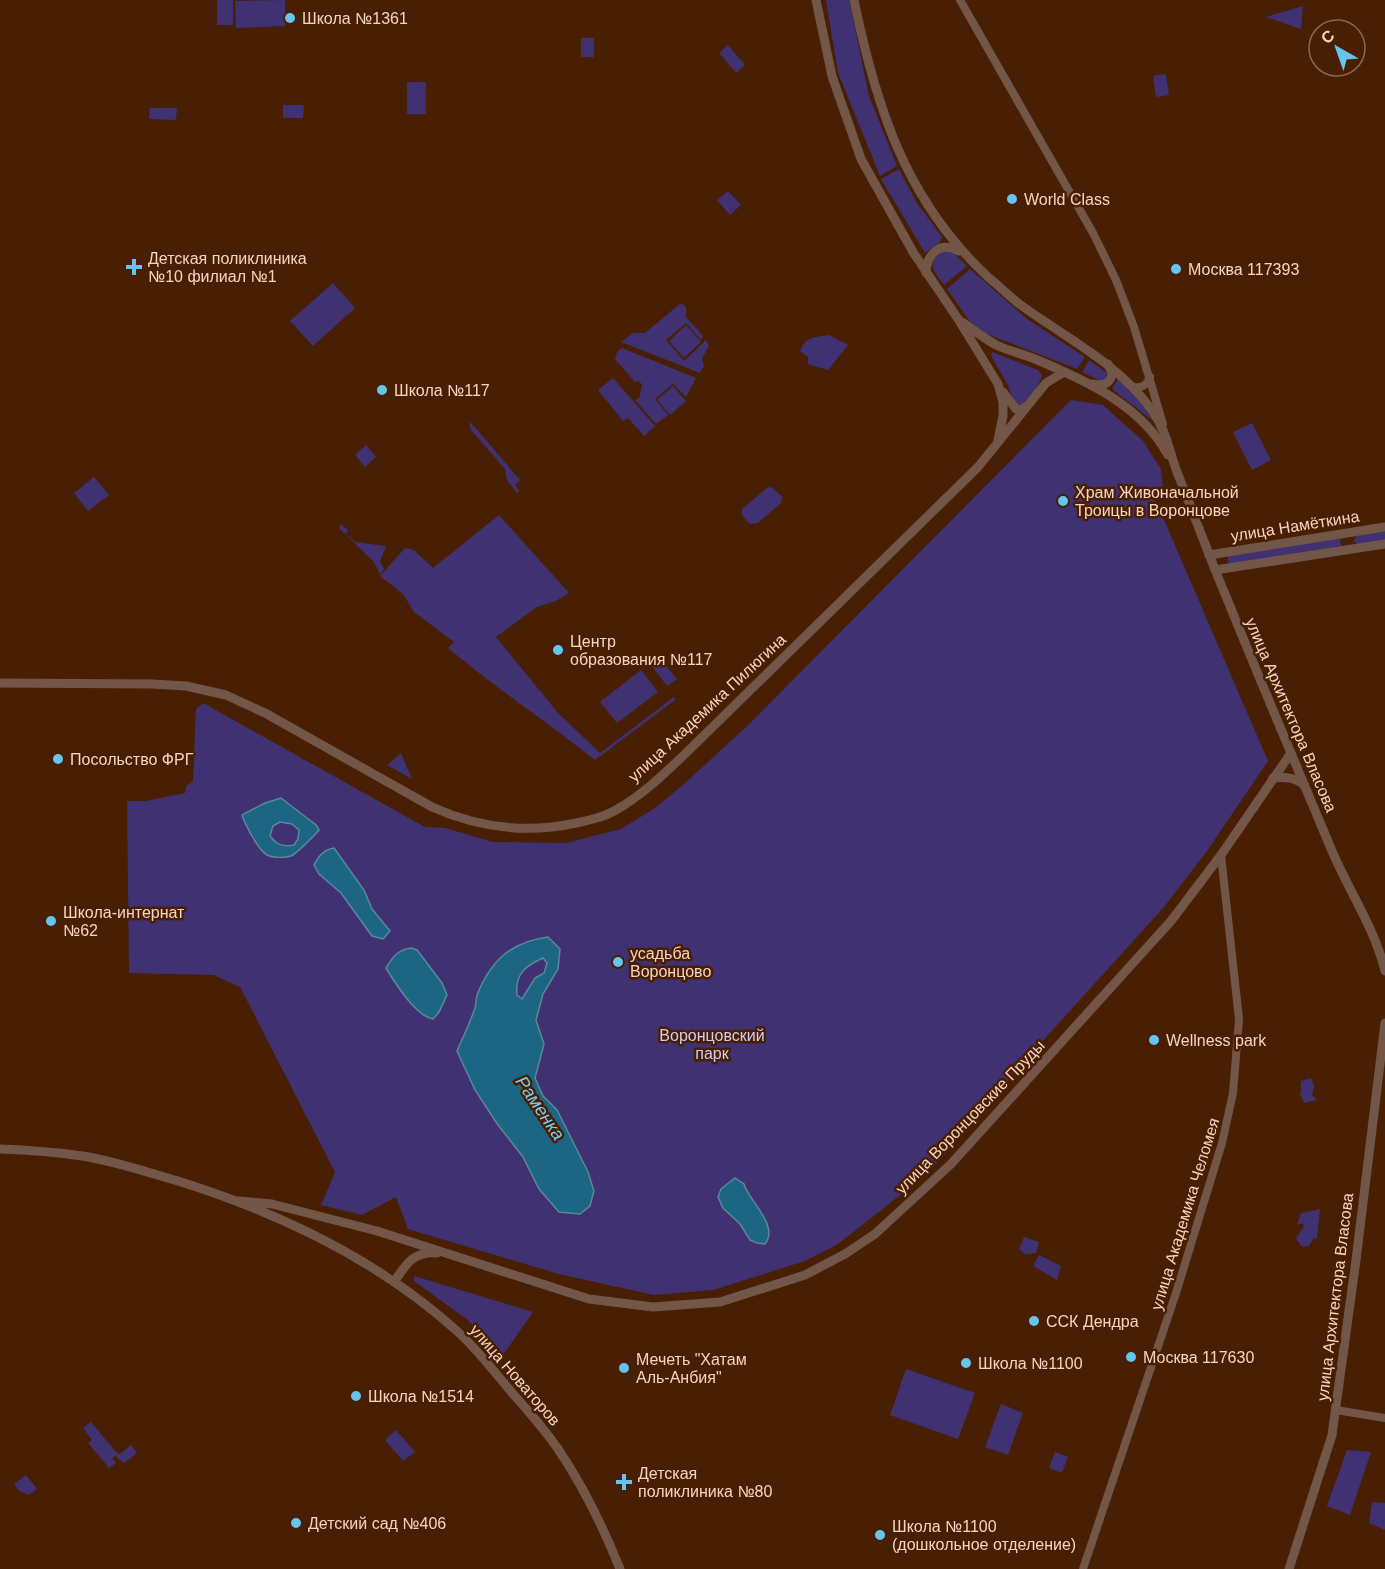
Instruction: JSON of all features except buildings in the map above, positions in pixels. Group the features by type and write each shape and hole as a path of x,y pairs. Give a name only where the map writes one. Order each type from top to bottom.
{"street":[{"name":"улица Академика Пилюгина","path":"816,0 832,76 861,159 926,273 958,319 998,384 1003,402 1003,416 997,444"},
{"path":"854,0 879,101 904,164 924,201 950,238 1014,300 1064,336 1106,362 1133,387 1166,432"},
{"path":"960,0 1093,233 1116,280 1150,377 1175,467"},
{"path":"926,273 928,259 938,249 949,247 966,256"},
{"name":"улица Академика Пилюгина","path":"958,319 983,338 1091,384 1122,405 1145,424 1157,438 1175,467"},
{"path":"1091,384 1104,384 1112,378 1106,362"},
{"name":"улица Академика Пилюгина","path":"0,683 152,684 205,690 239,700 265,713 432,807 453,816 493,827 514,829 558,827 583,821 617,810 662,776 978,467 1046,383 1064,372"},
{"path":"1133,387 1140,388 1147,384 1150,377"},
{"path":"998,384 1016,409 1020,410 1031,403"},
{"name":"улица Архитектора Власова","path":"1175,467 1304,785 1385,969"},
{"name":"улица Намёткина","path":"1209,555 1385,527"},
{"path":"1355,532 1350,534 1348,539 1351,547 1357,549"},
{"name":"улица Намёткина","path":"1215,570 1385,544"},
{"name":"улица Воронцовские Пруды","path":"272,1204 383,1232 589,1299 653,1307 720,1302 806,1275 845,1254 875,1234 951,1164 1171,921 1221,855 1291,753"},
{"path":"1274,778 1289,777 1297,779 1304,785"},
{"name":"улица Академика Челомея","path":"1083,1569 1176,1293 1222,1143 1233,1093 1239,1020 1221,855"},
{"name":"улица Архитектора Власова","path":"1289,1569 1332,1435 1385,1023"},
{"name":"улица Новаторов","path":"0,1149 60,1153 102,1160 129,1166 238,1201 302,1228 354,1256 394,1282 458,1332 543,1430 575,1476 606,1534 620,1569"},
{"name":"улица Новаторов","path":"238,1201 272,1204"},
{"name":"улица Воронцовские Пруды","path":"394,1282 406,1263 418,1254 427,1252 448,1254"},
{"path":"1336,1410 1385,1418"}],"green space":[{"path":"217,0 233,0 233,25 217,25"},
{"path":"285,0 285,26 236,28 235,1"},
{"path":"826,0 849,0 869,96 897,166 880,176 838,73"},
{"path":"1303,6 1301,29 1266,17"},
{"path":"581,38 594,38 594,57 581,57"},
{"path":"728,45 745,65 736,73 719,53"},
{"path":"1166,74 1169,95 1156,97 1153,76"},
{"path":"407,82 426,82 426,114 407,114"},
{"path":"283,105 304,105 303,118 283,118"},
{"path":"150,108 177,108 176,120 149,119"},
{"path":"899,169 917,203 942,237 940,242 925,253 881,179"},
{"path":"728,191 741,205 730,215 717,200"},
{"path":"942,251 954,253 967,266 944,285 933,267 934,260"},
{"path":"970,269 1027,319 1085,357 1077,369 982,332 968,319 947,289"},
{"path":"333,283 355,308 313,346 290,321"},
{"path":"681,303 686,307 686,317 703,336 701,340 686,323 666,340 684,361 706,340 709,346 702,359 704,366 700,373 621,342 633,333 645,333"},
{"path":"686,325 701,342 684,358 669,341"},
{"path":"829,335 848,345 828,370 808,364 808,357 800,351 802,346 811,338"},
{"path":"622,348 696,378 686,397 673,384 655,399 668,415 656,424 635,400 639,398 642,385 639,381 635,382 615,359 617,352"},
{"path":"992,352 1038,370 1042,375 1033,393 1018,406 991,356"},
{"path":"1089,360 1107,373 1106,378 1101,381 1082,372"},
{"path":"613,378 655,426 644,436 628,418 623,421 598,390"},
{"path":"1118,379 1138,399 1153,421 1112,389"},
{"path":"673,386 686,401 670,415 657,400"},
{"name":"Воронцовский парк","path":"1071,400 1103,405 1143,441 1161,469 1164,498 1152,492 1268,761 1207,851 1164,907 1029,1056 927,1174 838,1244 805,1261 713,1290 654,1295 559,1274 408,1229 396,1197 362,1215 321,1205 335,1172 240,987 214,975 129,973 127,801 146,801 185,793 186,786 193,781 196,709 203,703 425,827 445,828 493,842 566,843 621,829 655,808 746,727"},
{"path":"469,422 520,480 515,484 519,491 517,493 507,480 505,469 471,430"},
{"path":"1252,423 1271,460 1252,470 1233,432"},
{"path":"366,445 376,457 365,467 355,455"},
{"path":"94,477 109,495 88,511 74,493"},
{"path":"768,487 773,488 782,497 781,503 758,523 750,524 742,515 742,509"},
{"path":"499,515 569,593 556,601 537,607 496,637 558,713 600,753 674,697 675,700 595,760 448,648 454,642 414,612 403,594 380,576 405,548 414,550 433,568"},
{"path":"340,524 348,530 346,534 355,542 386,546 380,562 384,569 380,574 374,562 340,529"},
{"path":"1385,531 1385,540 1358,545 1354,541 1356,536"},
{"path":"1341,538 1342,546 1230,564 1227,560 1229,556"},
{"path":"660,658 677,679 667,686 651,665"},
{"path":"641,670 658,692 617,723 600,702"},
{"path":"401,753 412,779 387,765"},
{"path":"1311,1078 1314,1086 1312,1095 1317,1100 1304,1103 1299,1094 1301,1081"},
{"path":"1320,1209 1317,1238 1313,1239 1309,1246 1302,1247 1296,1238 1304,1226 1302,1223 1297,1225 1301,1213"},
{"path":"1024,1237 1039,1242 1036,1253 1025,1254 1019,1249"},
{"path":"1039,1255 1061,1266 1057,1280 1033,1266"},
{"path":"414,1276 533,1312 503,1355 491,1347 469,1321 414,1281"},
{"path":"906,1369 975,1393 958,1439 890,1415"},
{"path":"1001,1404 1023,1413 1008,1455 985,1447"},
{"path":"91,1422 116,1452 120,1454 131,1445 137,1453 124,1463 115,1456 112,1458 116,1463 109,1468 88,1443 92,1440 83,1428"},
{"path":"396,1430 415,1452 403,1461 385,1440"},
{"path":"1347,1450 1371,1452 1350,1515 1327,1506"},
{"path":"1055,1452 1068,1457 1062,1473 1049,1468"},
{"path":"26,1475 37,1489 29,1495 18,1490 14,1484"},
{"path":"1372,1502 1385,1503 1385,1530 1369,1523"}],"water":[{"path":"281,798 316,825 319,830 291,856 267,855 256,843 242,815 265,803","holes":["280,822 292,824 299,830 298,839 294,845 280,845 270,836 273,826"]},
{"path":"334,848 364,890 372,909 390,931 383,939 372,936 341,893 319,874 314,865 322,854"},
{"name":"Раменка","path":"548,937 560,949 558,969 543,994 536,1020 544,1044 535,1078 543,1096 557,1110 588,1172 594,1191 590,1206 580,1214 559,1212 539,1189 523,1157 475,1090 457,1051 473,1014 477,995 489,972 513,948 535,939","holes":["543,958 547,963 544,973 535,978 522,999 517,995 518,981 522,972"]},
{"path":"411,948 417,950 442,983 447,995 433,1019 426,1017 413,1006 386,968 402,950"},
{"path":"735,1178 744,1184 766,1221 769,1237 765,1244 750,1240 740,1224 723,1208 718,1197 721,1189"}],"place":[{"name":"Школа №1361","path":"290,18"},
{"name":"World Class","path":"1012,199"},
{"name":"Детская поликлиника №10 филиал №1","path":"134,267"},
{"name":"Москва 117393","path":"1176,269"},
{"name":"Школа №117","path":"382,390"},
{"name":"Храм Живоначальной Троицы в Воронцове","path":"1063,501"},
{"name":"Центр образования №117","path":"558,650"},
{"name":"Посольство ФРГ","path":"58,759"},
{"name":"Школа-интернат №62","path":"51,921"},
{"name":"усадьба Воронцово","path":"618,962"},
{"name":"Wellness park","path":"1154,1040"},
{"name":"ССК Дендра","path":"1034,1321"},
{"name":"Москва 117630","path":"1131,1357"},
{"name":"Школа №1100","path":"966,1363"},
{"name":"Мечеть \"Хатам Аль-Анбия\"","path":"624,1368"},
{"name":"Школа №1514","path":"356,1396"},
{"name":"Детская поликлиника №80","path":"624,1482"},
{"name":"Детский сад №406","path":"296,1523"},
{"name":"Школа №1100 (дошкольное отделение)","path":"880,1535"}]}
